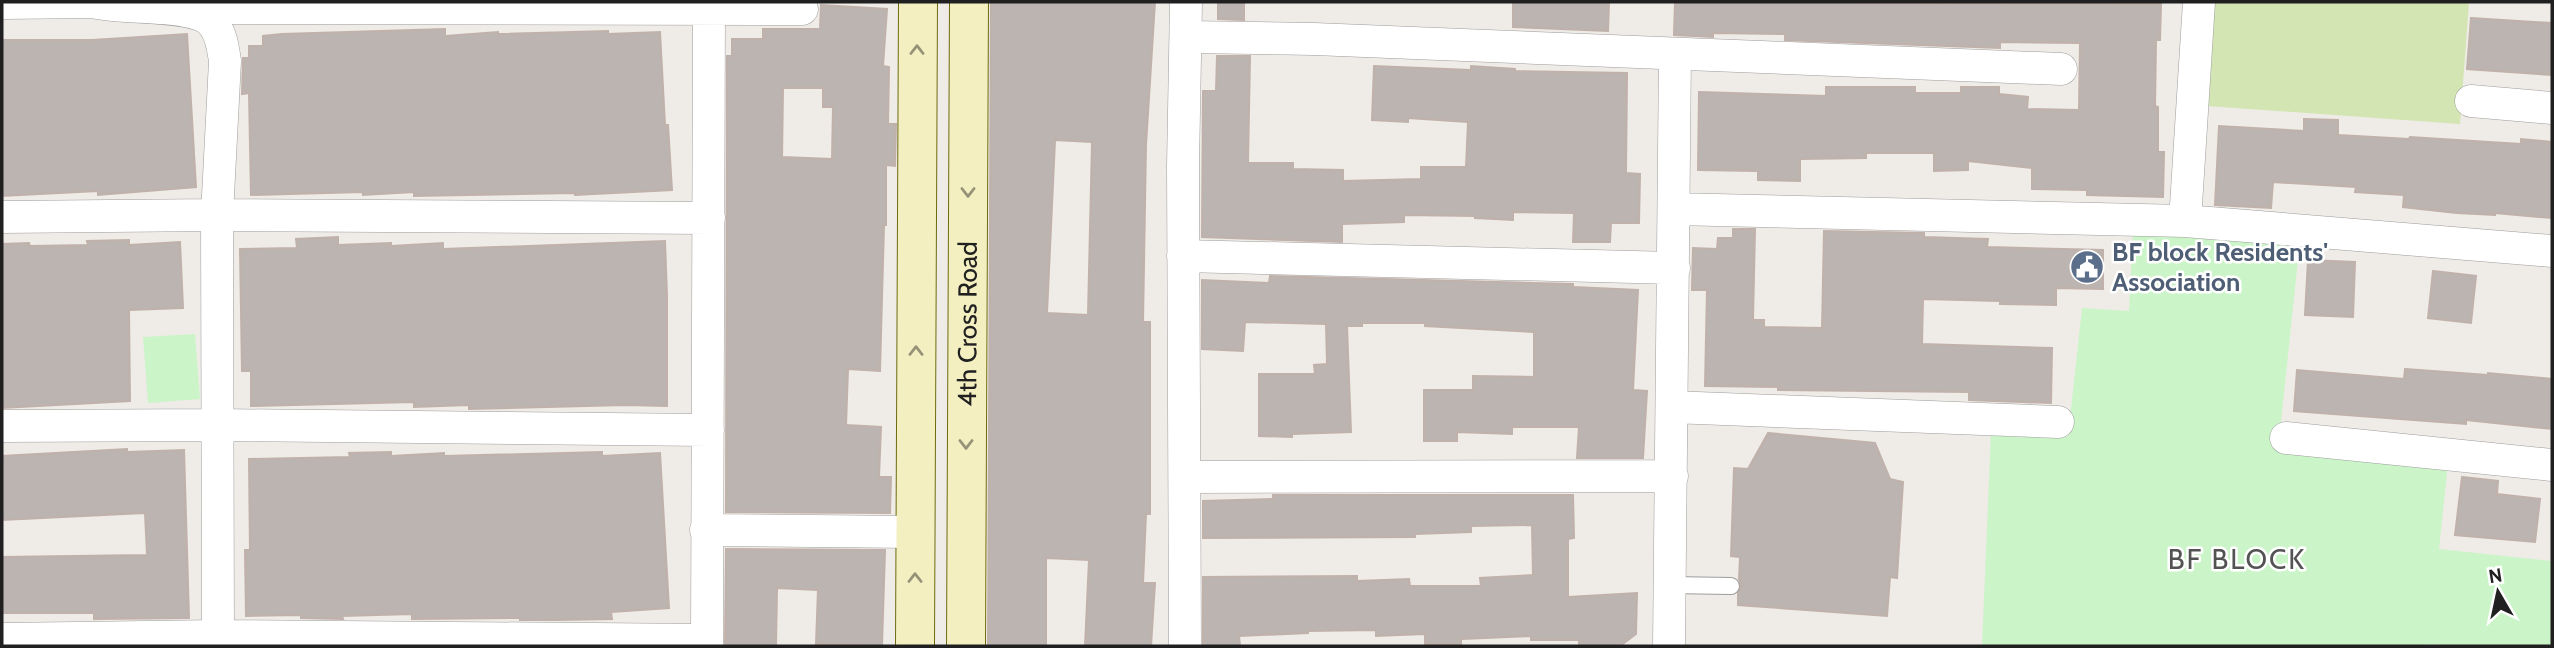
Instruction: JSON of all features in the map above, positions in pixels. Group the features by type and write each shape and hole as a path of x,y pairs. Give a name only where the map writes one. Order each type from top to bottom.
{"street":[{"path":"2,2 94,2 130,8 494,4 802,9"},
{"name":"4th Cross Road","path":"915,646 918,2"},
{"name":"4th Cross Road","path":"966,646 969,2"},
{"path":"1185,646 1183,166 1186,2"},
{"path":"2185,221 2199,2"},
{"path":"168,8 198,13 213,23 221,38 225,61 217,215 218,641"},
{"path":"2,639 707,643 709,9"},
{"path":"1186,37 1314,39 2061,69"},
{"path":"1669,646 1675,54"},
{"path":"932,91 955,92 960,97 968,127 955,156 942,159 930,156 920,149 917,125 923,97 932,91"},
{"path":"2471,100 2552,108"},
{"path":"1674,209 2185,221 2552,251"},
{"path":"2,217 217,215 709,218"},
{"path":"1183,256 1674,268"},
{"path":"1672,407 2058,422"},
{"path":"2,426 218,425 708,430"},
{"path":"2286,438 2552,465"},
{"path":"1185,477 1672,476"},
{"path":"706,530 915,532"}],"lane":[{"path":"1669,585 1731,586"}],"green space":[{"path":"2210,2 2469,2 2460,124 2207,106"},
{"path":"2133,227 2300,240 2278,451 2448,464 2439,549 2552,561 2552,646 1982,646 1991,431 2068,436 2082,308 2129,311"},
{"path":"195,334 200,399 148,403 143,337"}],"building":[{"path":"991,2 1155,2 1146,145 1143,322 1150,322 1150,514 1146,514 1143,583 1155,583 1151,646 1085,646 1089,560 1046,558 1046,646 988,646","holes":["1055,140 1092,142 1088,315 1047,313"]},
{"path":"1218,2 1244,2 1244,20 1218,19"},
{"path":"1513,2 1609,2 1608,31 1513,27"},
{"path":"1675,2 2161,4 2160,40 2156,40 2155,106 2158,107 2158,152 2164,152 2163,197 2087,195 2087,190 2032,189 2032,168 1968,161 1968,170 1934,171 1934,153 1866,153 1866,158 1800,159 1800,181 1758,180 1758,171 1698,170 1699,92 1826,96 1826,87 1915,87 1915,93 1961,93 1961,87 1999,87 1999,94 2028,97 2027,109 2079,110 2080,43 2000,42 2000,48 1785,40 1785,34 1713,33 1713,37 1674,35"},
{"path":"821,5 887,9 883,66 889,67 888,124 896,124 895,166 886,165 880,371 848,369 846,425 881,427 879,477 891,477 890,513 726,512 727,56 732,56 732,39 763,39 763,29 820,29","holes":["783,88 823,88 823,107 833,107 832,159 782,157"]},
{"path":"2471,18 2552,23 2552,75 2467,69"},
{"path":"445,29 445,36 498,32 660,32 672,190 575,195 414,196 414,192 363,195 363,192 251,195 249,93 242,94 243,58 249,58 249,46 263,46 263,36 282,34"},
{"path":"187,34 196,187 98,195 98,191 2,196 2,40 92,40"},
{"path":"1217,56 1250,56 1248,163 1293,163 1293,169 1343,170 1343,181 1421,179 1421,167 1466,167 1468,122 1408,118 1408,122 1372,120 1374,66 1471,70 1471,66 1515,71 1627,73 1626,173 1640,174 1639,223 1611,223 1610,242 1573,242 1574,213 1513,212 1513,220 1475,216 1404,215 1404,222 1342,224 1342,242 1202,237 1203,91 1216,91"},
{"path":"2304,119 2338,120 2338,135 2521,144 2521,139 2552,142 2552,218 2403,207 2404,195 2355,192 2356,187 2273,182 2271,208 2215,205 2219,126 2304,131"},
{"path":"1733,229 1755,229 1753,320 1764,320 1764,327 1822,328 1824,231 1924,233 1924,237 1988,239 1987,247 2103,250 2103,289 2056,288 2056,305 1923,299 1922,344 2052,348 2051,403 1969,400 1969,392 1778,390 1778,387 1705,386 1707,290 1692,290 1693,248 1717,249 1718,238 1733,238"},
{"path":"338,237 338,245 443,243 443,249 665,241 667,406 469,409 469,405 414,407 414,402 251,406 251,371 242,371 240,249 297,248 296,239"},
{"path":"129,240 129,245 180,242 183,308 129,310 130,401 2,408 2,244 88,245 87,241"},
{"path":"2308,260 2355,262 2353,317 2305,315"},
{"path":"2433,271 2476,276 2471,323 2428,318"},
{"path":"1270,276 1573,284 1573,287 1638,290 1633,390 1647,391 1643,458 1577,458 1579,427 1512,427 1512,434 1457,432 1457,441 1424,441 1424,390 1473,390 1473,376 1534,377 1534,332 1425,326 1425,323 1362,323 1362,326 1347,326 1351,432 1292,434 1292,437 1259,436 1259,374 1315,374 1314,365 1327,364 1326,324 1245,322 1243,351 1202,349 1202,280 1269,283"},
{"path":"2405,369 2552,379 2552,429 2466,420 2466,424 2294,411 2297,370 2404,379"},
{"path":"1768,433 1875,443 1890,479 1903,482 1897,578 1890,577 1887,616 1738,605 1741,587 1740,557 1731,556 1734,468 1748,469"},
{"path":"127,449 127,452 184,450 189,618 94,619 94,613 2,613 2,557 147,555 145,513 2,520 2,456"},
{"path":"391,452 391,456 444,453 444,456 602,452 602,456 660,453 669,608 611,612 612,619 412,619 412,614 342,616 343,619 301,618 301,615 246,616 245,550 250,550 249,459 350,457 349,453"},
{"path":"2462,477 2498,481 2497,494 2540,499 2535,542 2455,535"},
{"path":"1273,495 1573,495 1574,538 1568,539 1568,597 1637,593 1636,634 1620,646 1579,646 1579,640 1531,640 1531,636 1461,639 1461,645 1425,644 1425,634 1376,636 1376,630 1308,631 1239,636 1240,646 1203,646 1203,577 1357,576 1357,581 1409,579 1410,586 1481,586 1480,578 1533,575 1532,525 1471,526 1471,532 1415,534 1415,537 1203,538 1203,501 1273,499"},
{"path":"726,549 885,550 882,646 816,644 818,590 777,588 776,646 725,646"}],"place":[{"name":"BF block Residents' Association","path":"2087,267"}],"district":[{"name":"BF BLOCK","path":"2237,559"}]}
